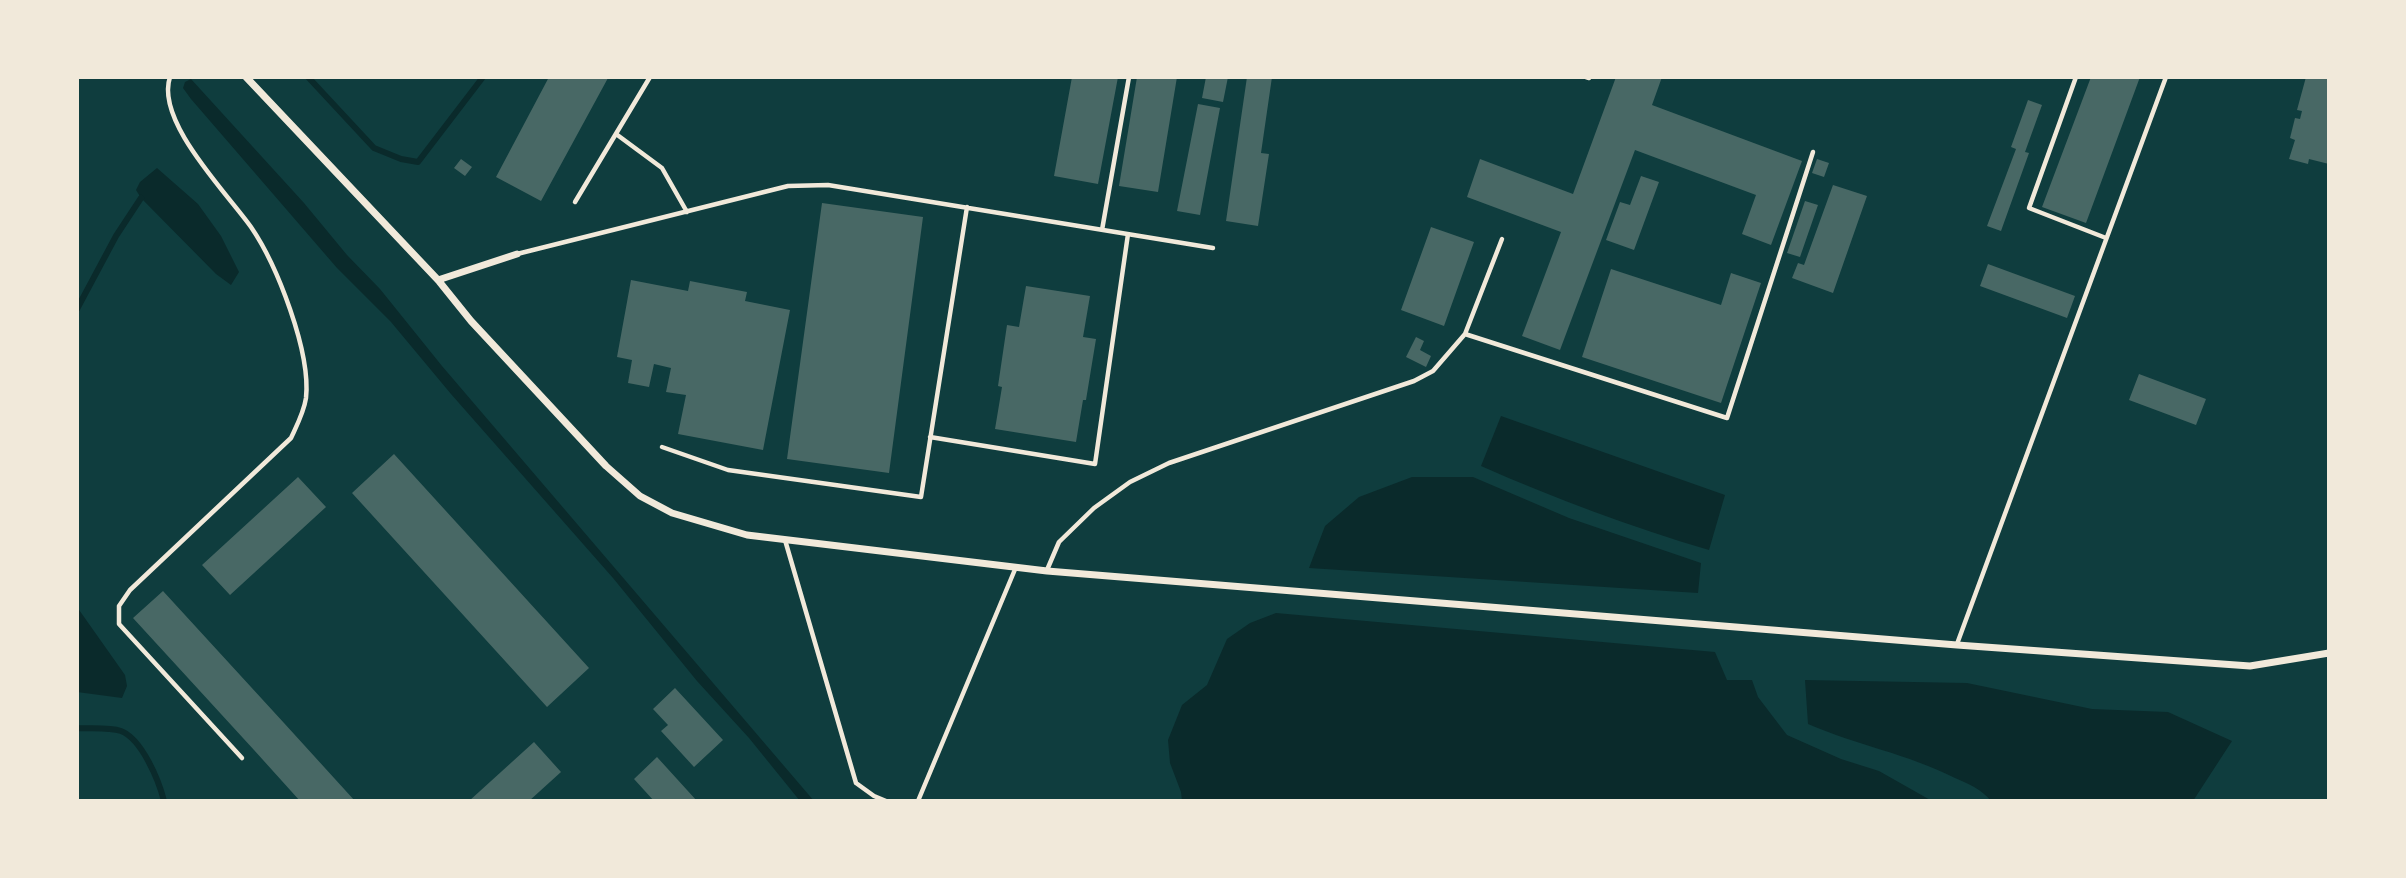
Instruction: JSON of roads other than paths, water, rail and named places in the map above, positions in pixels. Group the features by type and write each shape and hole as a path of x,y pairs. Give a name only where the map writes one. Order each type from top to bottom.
{"street":[{"path":"246,77 438,281 471,321 606,466 640,496 672,513 705,524 747,535 1047,571 1957,645 2250,666 2329,653"},
{"path":"438,281 517,254"}],"lane":[{"path":"170,77 167,85 170,108 180,129 252,229 274,267 293,317 305,372 306,398 291,438 130,590 119,606 119,624 242,758"},
{"path":"575,202 650,77"},
{"path":"1102,230 1129,77"},
{"path":"2076,77 2029,208 2106,238"},
{"path":"1957,645 2166,77"},
{"path":"616,134 662,167 687,212"},
{"path":"1465,334 1727,418 1813,152"},
{"path":"517,254 788,186 828,185 1213,248"},
{"path":"662,447 728,470 921,497 967,207"},
{"path":"930,438 1095,464 1128,234"},
{"path":"1047,571 1059,542 1094,508 1130,482 1169,463 1414,381 1433,371 1465,334 1502,239"},
{"path":"785,540 856,783 874,796 887,801"},
{"path":"918,801 1016,567"}],"water":[{"path":"191,79 380,289 442,366 814,801 800,801 613,578 391,322 337,268 191,99 183,88 185,82"},
{"path":"157,168 198,204 221,236 239,272 231,285 216,274 141,198 136,190 140,182"},
{"path":"1501,416 1725,495 1709,550 1594,512 1481,466"},
{"path":"1412,477 1473,477 1569,518 1701,563 1698,593 1309,568 1325,526 1359,497"},
{"path":"77,607 125,675 127,686 122,698 77,692"},
{"path":"1276,613 1715,652 1727,680 1752,680 1758,697 1787,735 1841,759 1879,771 1932,801 1182,801 1170,763 1168,740 1182,705 1207,685 1227,639 1250,623"},
{"path":"1805,680 1967,683 2092,709 2168,712 2232,741 2193,801 1991,801 1975,787 1937,770 1808,724"}],"waterway":[{"path":"308,77 374,148 401,159 418,162 483,77"},
{"path":"77,309 116,236 141,198"},
{"path":"77,728 111,729 129,735 143,751 164,801"}]}
